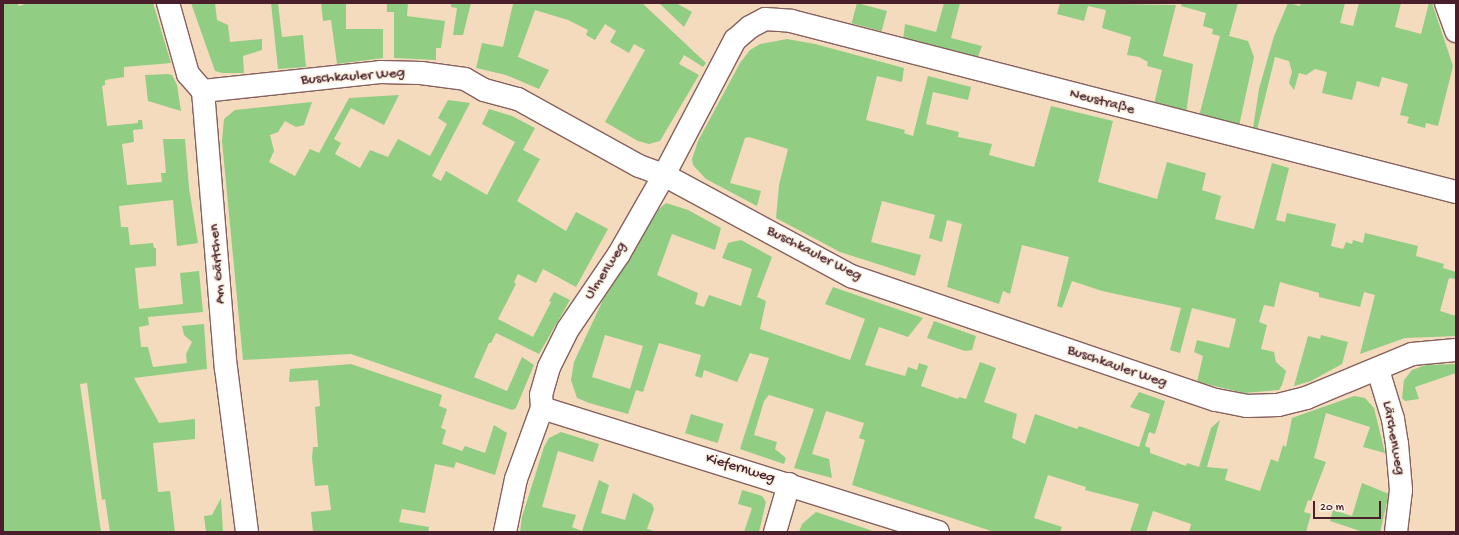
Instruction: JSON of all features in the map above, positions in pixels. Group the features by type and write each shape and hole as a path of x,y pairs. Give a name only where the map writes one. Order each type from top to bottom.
{"street":[{"path":"168,3 188,74 203,91"},
{"path":"1446,3 1456,31"},
{"name":"Neustraße","path":"750,27 765,19 791,21 1456,192"},
{"name":"Ulmenweg","path":"505,532 516,479 542,408 541,396 549,368 568,329 618,254 664,175 735,40 750,27"},
{"name":"Buschkauler Weg","path":"203,91 380,72 421,73 465,79 484,90 518,99 639,166 664,175 851,276 1216,400 1246,406 1278,405 1306,398 1378,370 1412,354 1456,350"},
{"name":"Am Gärtchen","path":"203,91 226,368 246,532"},
{"name":"Lärchenweg","path":"1378,370 1393,418 1398,444 1401,490 1396,532"},
{"name":"Kiefernweg","path":"542,408 789,484 938,532"},
{"path":"775,532 789,484"}],"green space":[{"path":"3,3 17,3 19,6 28,3 153,3 171,63 124,67 124,77 105,80 105,85 102,86 107,126 138,123 138,120 142,120 143,129 133,130 134,142 122,144 127,185 162,182 161,173 166,173 163,139 185,139 189,188 198,243 177,246 173,200 119,206 121,227 128,227 130,245 153,243 154,248 156,248 156,266 135,268 139,309 183,304 180,273 199,271 203,312 148,317 149,325 139,327 141,347 148,347 153,367 187,363 186,354 192,342 184,335 182,326 204,324 207,369 134,378 159,423 195,419 195,439 153,443 158,492 170,491 175,532 110,532 105,499 102,500 87,383 80,384 101,532 3,532"},
{"path":"191,3 215,3 217,20 228,25 230,42 262,39 262,50 243,56 244,73 222,73 215,71"},
{"path":"271,3 278,3 282,37 303,35 306,67 278,69"},
{"path":"321,3 346,3 346,29 383,29 383,58 337,64 331,20 323,21"},
{"path":"387,3 408,3 407,16 445,21 441,48 436,48 436,60 394,58 394,12 387,12"},
{"path":"451,3 471,3 463,35 453,35 457,8 451,7"},
{"path":"511,3 642,3 706,63 703,67 684,55 679,64 699,75 660,141 649,144 638,141 605,122 645,50 634,44 629,53 610,42 616,31 605,24 595,40 586,35 588,30 568,20 535,10 518,57 549,70 539,89 506,75 476,68 482,43 503,47 513,4"},
{"path":"659,3 676,3 692,12 684,27"},
{"path":"857,3 887,11 882,31 852,23"},
{"path":"944,3 960,3 951,38 982,46 977,59 903,40 905,24 936,32"},
{"path":"1060,3 1176,5 1163,56 1193,64 1186,113 1154,104 1162,70 1147,66 1148,62 1139,57 1127,55 1131,37 1102,28 1106,10 1088,6 1084,21 1057,14"},
{"path":"1182,3 1238,3 1229,36 1248,41 1254,57 1239,126 1199,116 1220,36 1212,34 1213,29 1203,26 1206,13 1181,6"},
{"path":"1288,3 1300,6 1301,3 1345,3 1340,23 1353,26 1359,3 1401,3 1395,27 1421,34 1429,3 1432,3 1453,66 1438,126 1426,123 1425,128 1407,123 1409,117 1400,115 1408,84 1382,77 1379,87 1357,81 1352,100 1322,93 1327,72 1315,69 1306,75 1299,73 1294,90 1289,83 1292,72 1289,61 1275,57 1257,130 1253,128 1259,89 1274,36"},
{"path":"787,39 815,44 904,68 902,82 877,76 866,120 905,130 904,133 913,136 928,76 971,87 968,100 933,92 926,124 959,132 958,137 992,144 989,155 1034,167 1051,106 1113,121 1098,182 1157,199 1167,162 1206,173 1202,190 1221,196 1215,219 1254,229 1272,163 1289,168 1276,220 1285,222 1287,213 1336,224 1331,246 1343,249 1346,242 1352,244 1353,240 1363,243 1365,233 1418,246 1416,256 1444,264 1443,268 1456,272 1456,279 1449,278 1440,311 1456,316 1456,336 1405,338 1360,354 1375,295 1364,292 1360,307 1319,297 1319,293 1280,282 1274,307 1264,305 1259,322 1267,325 1261,349 1274,352 1276,362 1286,371 1282,385 1279,390 1244,393 1197,382 1203,356 1194,352 1197,340 1229,348 1236,319 1192,308 1180,353 1170,350 1181,308 1102,291 1072,281 1062,308 1057,306 1069,257 1022,245 1010,294 1003,291 999,304 947,287 962,224 947,220 942,242 929,238 935,215 882,201 871,242 921,255 915,276 840,252 776,218 779,185 788,149 749,137 745,138 730,183 761,191 757,206 706,179 693,165 692,159 698,141 740,63 750,50 760,44"},
{"path":"145,75 172,75 177,85 181,111 148,101"},
{"path":"399,95 384,125 351,108 334,139 341,143 335,154 360,168 370,150 388,157 398,139 430,156 447,124 438,118 448,100 470,103 432,176 441,181 446,171 487,195 515,142 482,124 489,109 512,116 535,128 523,150 540,159 517,201 566,231 576,212 608,229 576,287 543,269 536,283 518,274 514,282 516,284 498,319 533,337 551,302 549,301 554,292 570,300 539,354 496,333 491,343 489,343 474,377 507,391 522,357 534,365 516,408 512,410 351,354 243,360 222,141 224,119 235,110 312,102 304,125 296,127 285,121 278,132 270,135 274,151 269,162 295,176 310,149 319,153 349,98"},
{"path":"666,203 688,210 721,228 715,250 672,234 657,275 698,293 695,304 704,307 709,295 741,306 752,269 722,258 728,243 741,240 772,257 757,297 766,301 760,329 850,360 865,319 825,304 833,287 923,318 908,337 879,327 865,365 905,376 908,367 917,370 919,363 928,366 921,386 958,399 959,397 966,399 980,362 996,368 984,402 1017,414 1012,438 1025,444 1035,414 1077,429 1079,426 1139,447 1150,414 1130,407 1139,392 1165,401 1155,434 1149,432 1145,446 1150,448 1150,453 1186,466 1187,463 1199,467 1211,428 1220,420 1207,467 1228,469 1225,480 1260,491 1271,459 1278,462 1283,445 1286,447 1292,418 1354,396 1365,398 1374,408 1385,453 1363,447 1370,427 1326,413 1314,458 1326,462 1311,501 1308,500 1304,512 1311,514 1306,532 1189,532 1191,524 1153,511 1146,532 1130,532 1139,504 1085,490 1086,487 1048,475 1034,518 1062,527 1060,532 994,532 852,485 865,440 859,438 864,423 826,411 812,454 829,459 832,478 794,468 814,409 769,395 764,401 754,435 777,442 775,449 786,458 784,464 740,449 769,358 750,353 737,382 704,370 702,378 695,376 701,355 659,343 643,392 636,390 628,414 589,403 577,398 571,380 574,362 603,300 659,209","holes":["605,335 643,346 630,389 592,377"]},
{"path":"934,321 976,336 972,350 965,351 927,338"},
{"path":"1321,335 1348,342 1342,364 1311,381 1294,386 1308,336 1320,339"},
{"path":"351,364 442,395 439,406 447,409 441,428 446,430 442,444 462,451 465,446 485,453 494,425 507,433 495,475 456,462 454,468 435,464 425,513 402,509 399,522 429,527 428,532 313,532 311,512 331,510 328,485 315,486 312,458 313,447 318,447 315,407 320,406 318,380 289,382 290,369"},
{"path":"1456,364 1456,373 1415,387 1419,399 1405,401 1402,398 1404,380 1412,370 1426,365"},
{"path":"691,414 724,424 718,443 685,433"},
{"path":"561,432 599,444 593,462 558,451 542,507 576,515 572,527 582,531 599,480 609,485 601,513 625,520 633,493 652,504 654,509 647,529 658,532 520,532 522,517 544,447 549,438"},
{"path":"1362,483 1389,494 1380,532 1363,532 1330,521 1333,510 1352,516"},
{"path":"742,490 762,496 766,502 759,532 744,532 752,508 738,504"},
{"path":"221,498 223,532 206,532 204,516 212,515"},
{"path":"816,512 876,532 799,532 802,524"}]}
